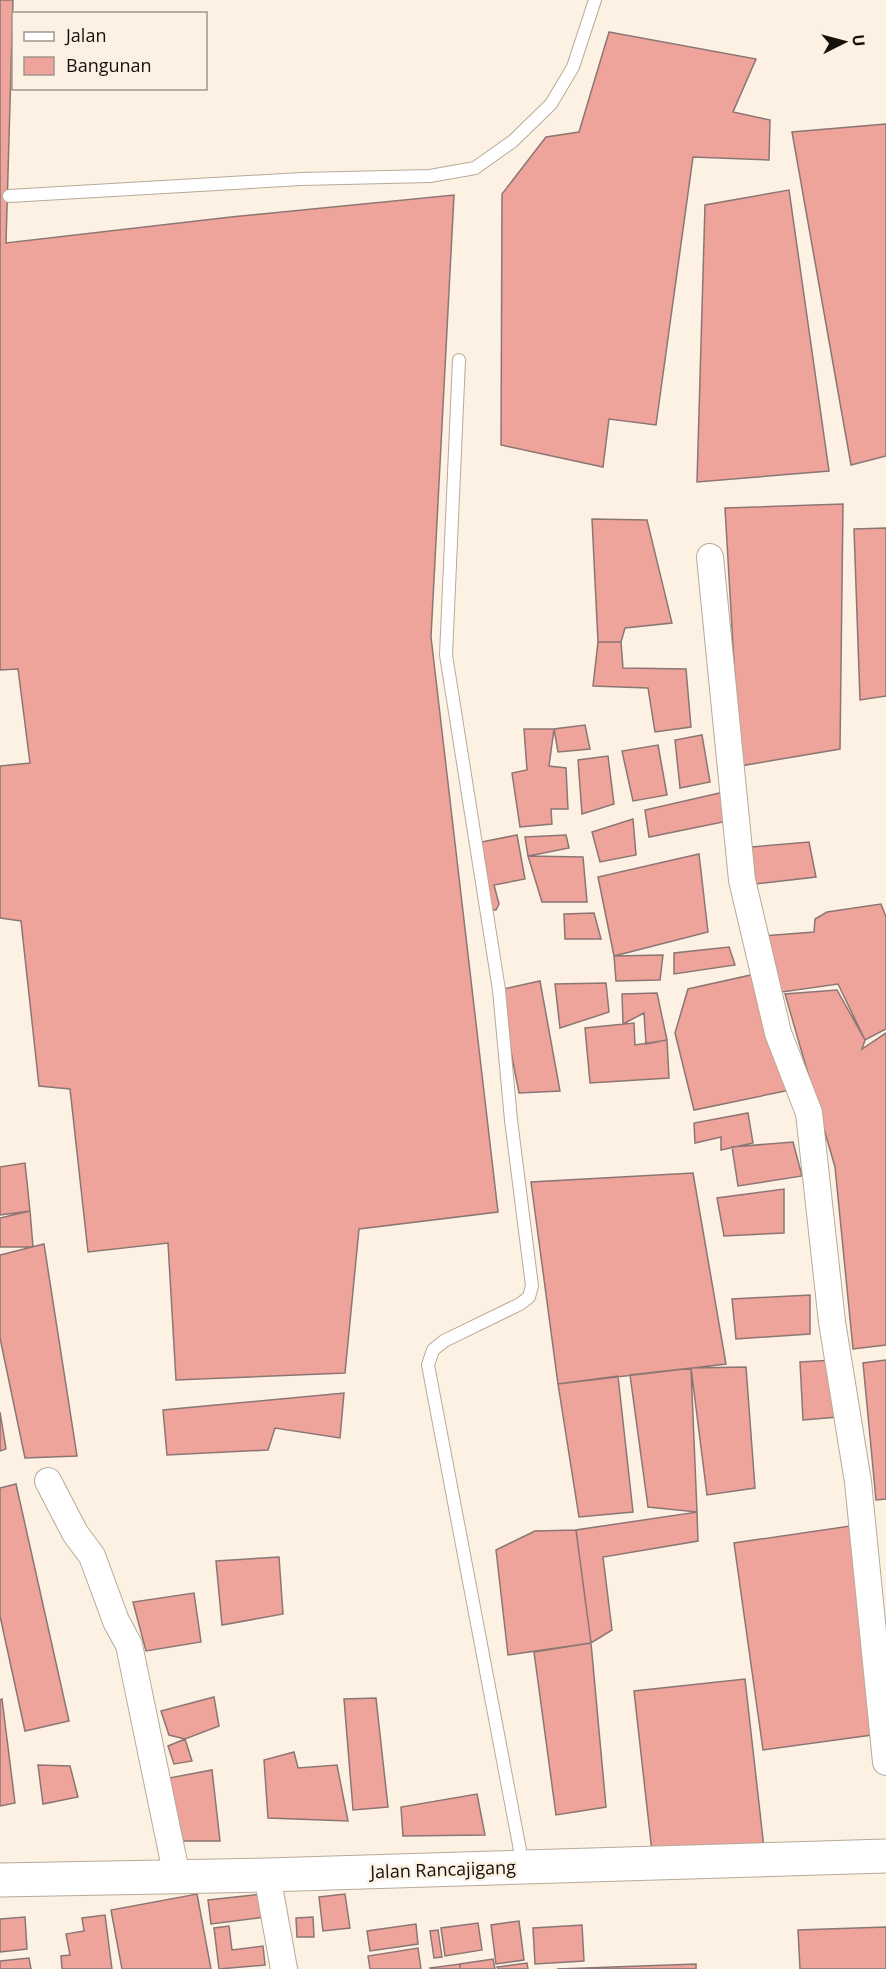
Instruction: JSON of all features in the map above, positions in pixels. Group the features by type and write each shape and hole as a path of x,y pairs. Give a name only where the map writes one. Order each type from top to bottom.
{"main road":[{"name":"Jalan Rancajigang","path":"0,1880 267,1875 886,1856"}],"street":[{"path":"710,556 742,880 778,1033 809,1113 832,1322 858,1482 886,1762"},
{"path":"48,1481 75,1533 92,1556 116,1621 129,1645 177,1876"},
{"path":"267,1875 284,1969"}],"lane":[{"path":"9,196 301,179 430,176 475,168 513,141 551,104 573,67 595,0"},
{"path":"459,360 446,655 499,990 511,1120 532,1286 529,1297 520,1304 444,1341 433,1350 428,1365 524,1867"}],"building":[{"path":"0,0 13,0 6,243 231,217 454,195 431,637 498,1212 359,1229 345,1373 176,1380 168,1243 88,1252 70,1089 39,1086 21,921 0,918 0,766 30,763 18,669 0,670"},
{"path":"609,32 756,59 733,112 770,120 769,160 693,157 656,425 609,419 603,467 501,445 502,194 546,137 579,132"},
{"path":"886,124 886,456 851,465 792,132"},
{"path":"789,190 829,471 697,482 705,205"},
{"path":"843,504 840,749 740,766 725,508"},
{"path":"592,519 647,520 672,623 625,628 621,642 598,642"},
{"path":"886,528 886,696 860,700 854,529"},
{"path":"598,642 621,642 623,668 686,669 691,727 655,732 648,688 593,686"},
{"path":"585,725 590,749 558,752 554,729"},
{"path":"524,729 554,729 549,766 566,768 568,809 551,809 552,824 520,827 512,773 527,770"},
{"path":"702,735 710,782 680,788 675,740"},
{"path":"658,745 667,795 633,801 622,751"},
{"path":"608,756 614,804 582,814 578,760"},
{"path":"724,792 728,821 649,837 645,810"},
{"path":"633,819 636,855 600,862 592,832"},
{"path":"517,835 525,879 494,885 499,904 496,910 486,909 476,843"},
{"path":"566,835 569,848 528,856 525,837"},
{"path":"809,842 816,877 755,884 751,847"},
{"path":"699,854 708,932 614,956 598,877"},
{"path":"528,856 583,857 587,902 542,902"},
{"path":"881,904 886,917 886,1029 865,1040 838,984 782,992 767,959 762,936 814,932 815,919 827,912"},
{"path":"594,913 601,939 565,939 564,914"},
{"path":"729,947 735,965 674,974 674,953"},
{"path":"663,955 660,980 616,981 614,956"},
{"path":"751,975 790,1090 694,1110 675,1033 688,989"},
{"path":"540,981 560,1091 519,1093 499,990"},
{"path":"606,983 609,1012 560,1028 555,984"},
{"path":"837,990 865,1040 862,1049 886,1033 886,1345 853,1349 835,1167 785,994"},
{"path":"657,993 667,1040 646,1044 644,1013 623,1024 622,994"},
{"path":"634,1023 635,1045 667,1040 669,1078 590,1083 585,1028"},
{"path":"748,1113 753,1143 721,1150 721,1137 695,1143 694,1123"},
{"path":"793,1142 802,1176 738,1186 732,1147"},
{"path":"25,1163 30,1211 0,1215 0,1167"},
{"path":"693,1173 726,1364 558,1384 531,1182"},
{"path":"784,1189 784,1233 724,1236 717,1198"},
{"path":"30,1211 33,1247 0,1247 0,1218"},
{"path":"44,1244 77,1456 25,1458 0,1338 0,1255"},
{"path":"810,1295 810,1334 736,1339 732,1299"},
{"path":"834,1360 838,1417 803,1420 800,1362"},
{"path":"886,1360 886,1499 876,1500 863,1363"},
{"path":"746,1367 755,1488 707,1495 691,1368"},
{"path":"691,1368 697,1512 648,1507 630,1375"},
{"path":"618,1376 633,1512 579,1517 558,1384"},
{"path":"344,1393 340,1438 275,1428 268,1450 167,1455 163,1410"},
{"path":"0,1412 6,1449 0,1451"},
{"path":"16,1484 69,1721 25,1731 0,1616 0,1488"},
{"path":"697,1512 698,1541 603,1557 612,1630 591,1643 576,1530"},
{"path":"850,1526 879,1734 763,1750 734,1543"},
{"path":"576,1530 591,1643 508,1655 496,1550 535,1531"},
{"path":"279,1557 283,1614 222,1625 216,1561"},
{"path":"194,1593 201,1642 146,1651 133,1602"},
{"path":"591,1643 606,1807 556,1815 534,1652"},
{"path":"745,1679 764,1848 653,1861 634,1691"},
{"path":"214,1697 219,1726 185,1739 169,1735 161,1711"},
{"path":"376,1698 388,1807 353,1810 344,1699"},
{"path":"2,1699 15,1803 0,1806 0,1700"},
{"path":"185,1739 192,1761 174,1764 168,1746"},
{"path":"294,1752 298,1768 337,1765 348,1821 268,1818 264,1760"},
{"path":"38,1765 70,1766 78,1797 43,1804"},
{"path":"212,1770 220,1841 183,1841 169,1778"},
{"path":"477,1794 485,1835 403,1836 401,1807"},
{"path":"197,1894 211,1969 122,1969 111,1910"},
{"path":"263,1894 266,1917 211,1924 208,1900"},
{"path":"345,1894 350,1928 323,1931 319,1897"},
{"path":"105,1915 112,1969 62,1969 61,1956 70,1955 66,1934 84,1931 82,1918"},
{"path":"25,1917 27,1949 0,1952 0,1919"},
{"path":"313,1917 314,1937 297,1937 296,1918"},
{"path":"519,1921 524,1960 496,1964 491,1925"},
{"path":"478,1923 482,1950 445,1956 441,1928"},
{"path":"416,1924 418,1944 370,1951 367,1931"},
{"path":"582,1925 584,1961 535,1964 533,1928"},
{"path":"229,1926 232,1950 263,1946 265,1965 219,1969 214,1928"},
{"path":"886,1927 886,1969 800,1969 798,1930"},
{"path":"438,1930 442,1957 434,1958 430,1931"},
{"path":"418,1948 421,1969 370,1969 368,1956"},
{"path":"29,1958 31,1969 0,1969 0,1961"},
{"path":"493,1959 495,1969 460,1969 460,1964"},
{"path":"527,1963 528,1969 498,1969 497,1967"},
{"path":"460,1964 460,1969 430,1968"},
{"path":"696,1964 696,1969 557,1969"}]}
